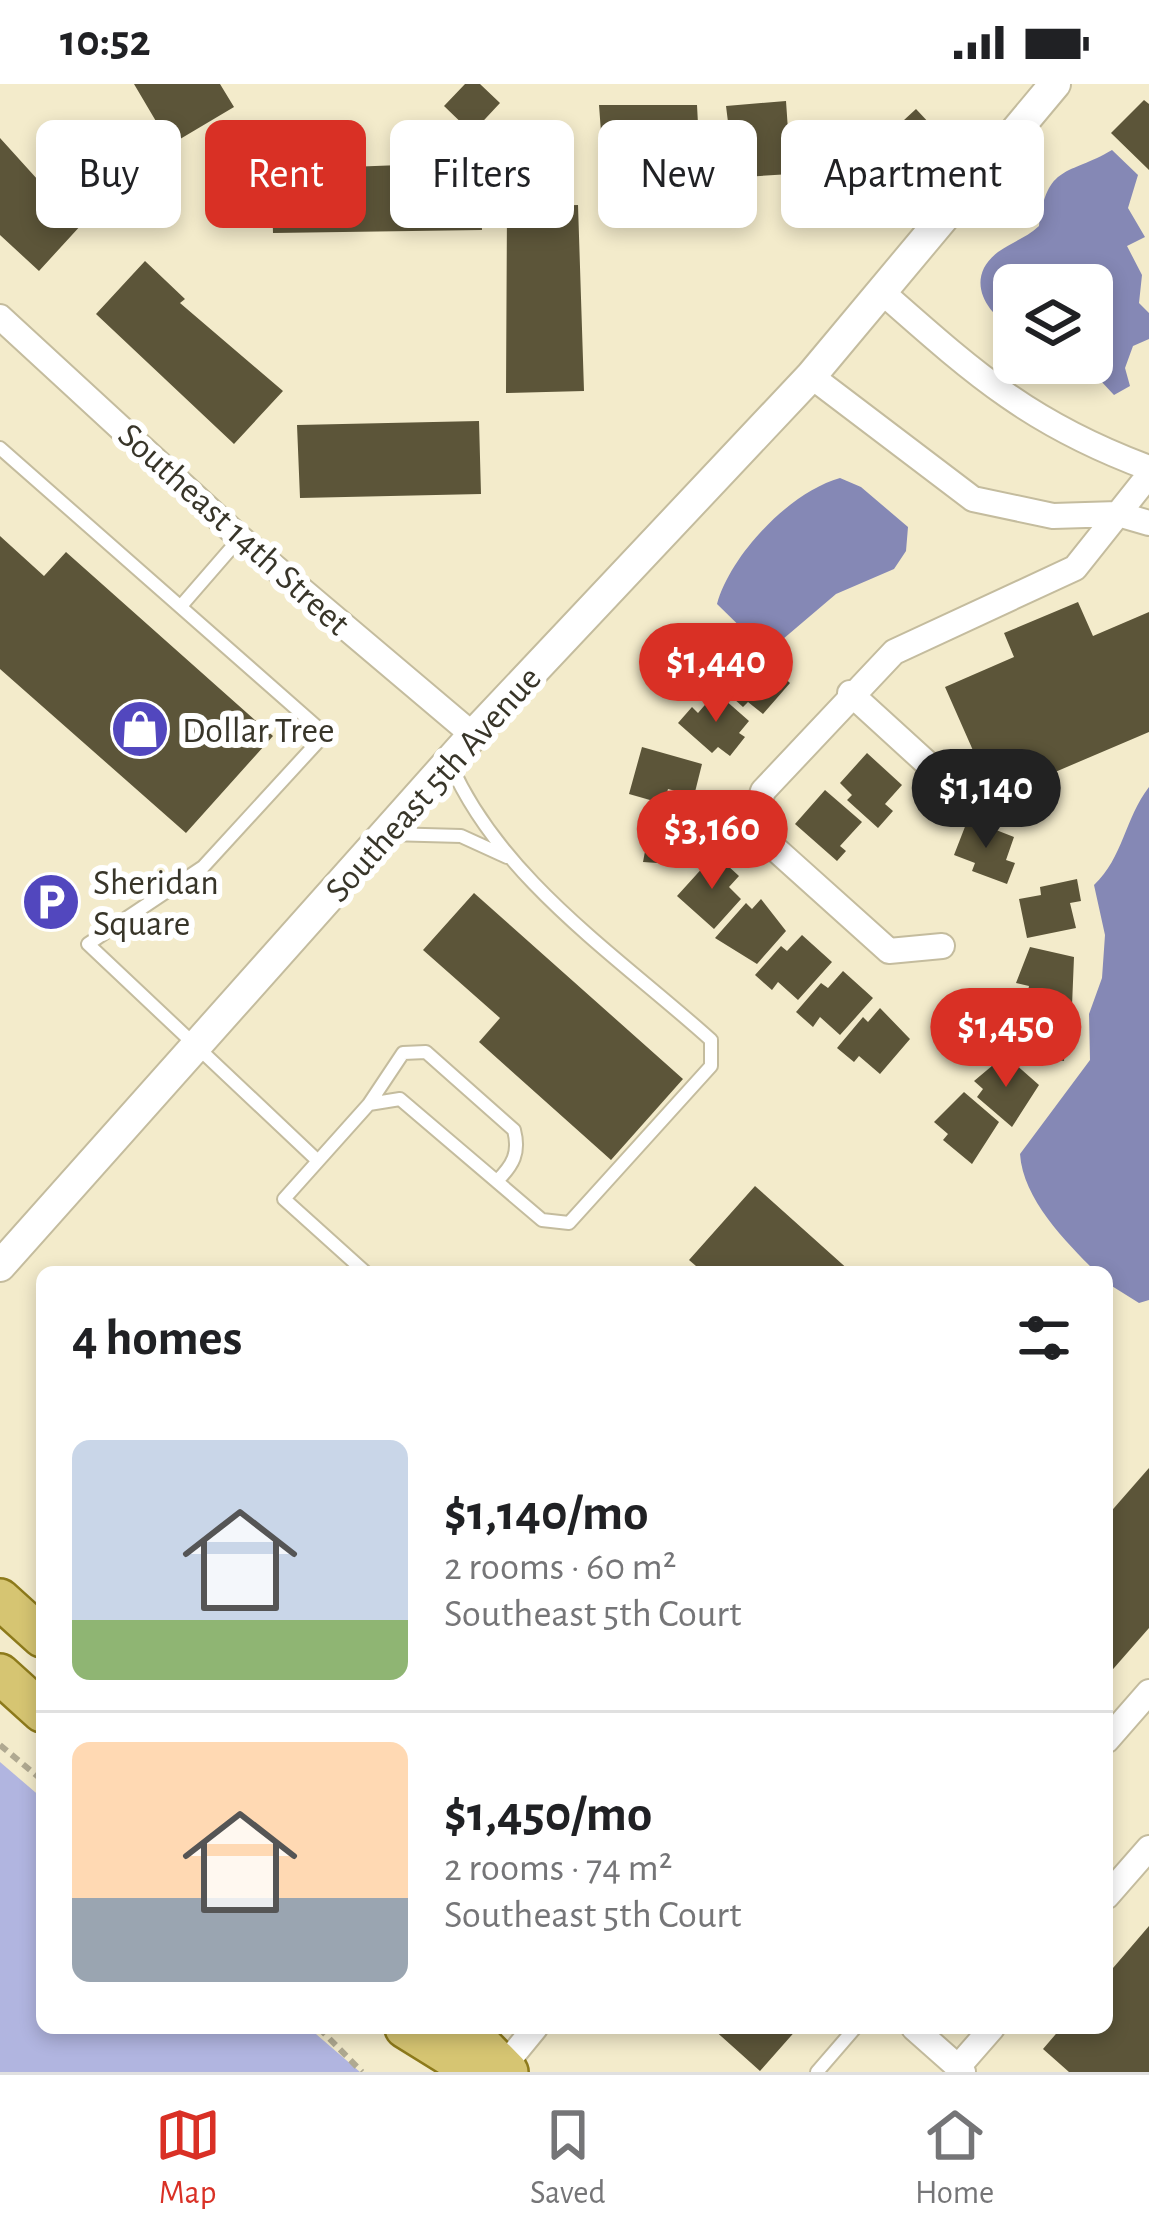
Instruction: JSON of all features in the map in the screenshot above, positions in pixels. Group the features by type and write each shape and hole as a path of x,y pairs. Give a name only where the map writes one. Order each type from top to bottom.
{"main road":[{"path":"0,1599 36,1632"},
{"path":"0,1674 36,1707"},
{"path":"417,2034 496,2070"},
{"path":"469,2034 496,2070"}],"street":[{"name":"Southeast 5th Avenue","path":"0,1266 473,735 811,376 1055,84"},
{"path":"881,292 978,377 1036,419 1149,472 1075,568 894,652 763,791 752,828 890,951 942,946"},
{"name":"Southeast 14th Street","path":"0,317 240,538 473,735"},
{"path":"811,376 973,499 1053,516 1118,514 1149,523"},
{"path":"850,694 941,776"},
{"path":"1113,1733 1149,1692"},
{"path":"1113,1889 1149,1848"},
{"path":"496,2070 530,2034"},
{"path":"921,2034 961,2070 988,2034"}],"lane":[{"path":"0,448 325,734 203,867 88,944 318,1160"},
{"path":"181,606 240,538"},
{"path":"369,1103 400,1100 542,1220 569,1223 711,1066 715,1052 711,1040 508,858 468,804 450,762"},
{"path":"385,834 461,836 508,858"},
{"path":"357,1266 284,1199 369,1103 403,1053 426,1052 514,1130 518,1146 513,1161 496,1180"},
{"path":"818,2072 850,2034"}],"path":[{"path":"0,1745 36,1775"},
{"path":"325,2034 362,2072"}],"shaded area":[{"path":"1112,150 1138,175 1128,208 1145,237 1127,246 1142,275 1139,303 1149,313 1149,339 1133,346 1125,368 1130,386 1114,395 1104,384 1113,384 1113,264 993,264 993,313 980,284 988,262 998,252 1044,228 1048,191 1072,169"},
{"path":"840,478 861,487 908,527 906,551 894,569 836,594 776,645 762,648 717,604 724,585 749,546 783,511"},
{"path":"1149,787 1149,1300 1139,1303 1113,1287 1113,1266 1090,1266 1059,1233 1029,1187 1020,1154 1090,1060 1089,1014 1102,978 1105,935 1094,885 1111,863"},
{"path":"0,1762 36,1793 36,2034 316,2034 360,2072 0,2072"}],"building":[{"path":"134,84 220,84 234,107 205,120 181,138 181,120 155,120"},
{"path":"465,84 480,84 500,103 484,120 459,120 444,106"},
{"path":"1144,100 1149,104 1149,170 1111,133"},
{"path":"786,101 787,120 781,120 781,175 757,176 757,120 728,120 726,106"},
{"path":"599,105 697,105 698,120 600,120"},
{"path":"916,109 926,120 904,120"},
{"path":"0,138 36,178 36,228 78,228 39,271 0,235"},
{"path":"390,165 390,228 482,230 273,233 273,228 366,228 366,166"},
{"path":"574,205 578,205 584,391 506,393 507,228 574,228"},
{"path":"145,261 185,299 180,303 283,391 234,444 96,314"},
{"path":"479,421 481,494 300,498 297,425"},
{"path":"0,536 44,576 66,552 273,736 186,833 0,669"},
{"path":"1078,602 1093,636 1149,612 1149,732 994,798 945,687 1014,657 1004,633"},
{"path":"754,651 790,683 763,714 748,702 743,707 714,681 729,664 737,671"},
{"path":"716,692 749,721 739,733 745,737 730,756 718,747 712,753 678,723 692,707 698,713"},
{"path":"642,747 702,764 694,796 668,789 664,804 629,794"},
{"path":"867,753 902,785 885,804 893,811 878,828 847,800 852,795 840,783"},
{"path":"825,790 862,822 840,846 846,851 837,861 795,824"},
{"path":"652,814 698,817 701,857 688,856 688,865 643,862"},
{"path":"968,819 1014,837 1006,860 1015,863 1007,884 972,871 975,863 954,855"},
{"path":"715,854 739,876 729,887 741,899 714,929 677,896"},
{"path":"1077,879 1081,901 1070,903 1076,928 1027,938 1019,899 1041,895 1040,887"},
{"path":"474,893 683,1079 611,1160 479,1042 500,1018 423,950"},
{"path":"761,899 786,931 757,964 715,938 746,903 752,909"},
{"path":"802,935 832,962 798,1000 778,982 772,990 755,975 781,946 787,951"},
{"path":"1030,947 1074,957 1072,1006 1027,996 1029,986 1016,983"},
{"path":"843,971 873,998 840,1035 820,1017 813,1027 796,1012 821,983 828,988"},
{"path":"1022,1002 1067,1009 1064,1061 1023,1054 1024,1046 1008,1043 1013,1009 1022,1010"},
{"path":"880,1008 910,1039 880,1074 859,1056 854,1062 837,1048 863,1017 868,1022"},
{"path":"1005,1055 1039,1085 1012,1127 977,1097 983,1089 974,1081"},
{"path":"964,1092 999,1122 972,1164 943,1140 948,1134 934,1122"},
{"path":"755,1186 844,1266 696,1266 689,1260"},
{"path":"1149,1468 1149,1628 1113,1669 1113,1509"},
{"path":"1149,1926 1149,2072 1069,2072 1043,2049 1056,2034 1113,2034 1113,1968"},
{"path":"719,2034 793,2034 760,2071"}],"place":[{"name":"Dollar Tree","path":"140,729"},
{"name":"Sheridan Square","path":"51,902"}]}
